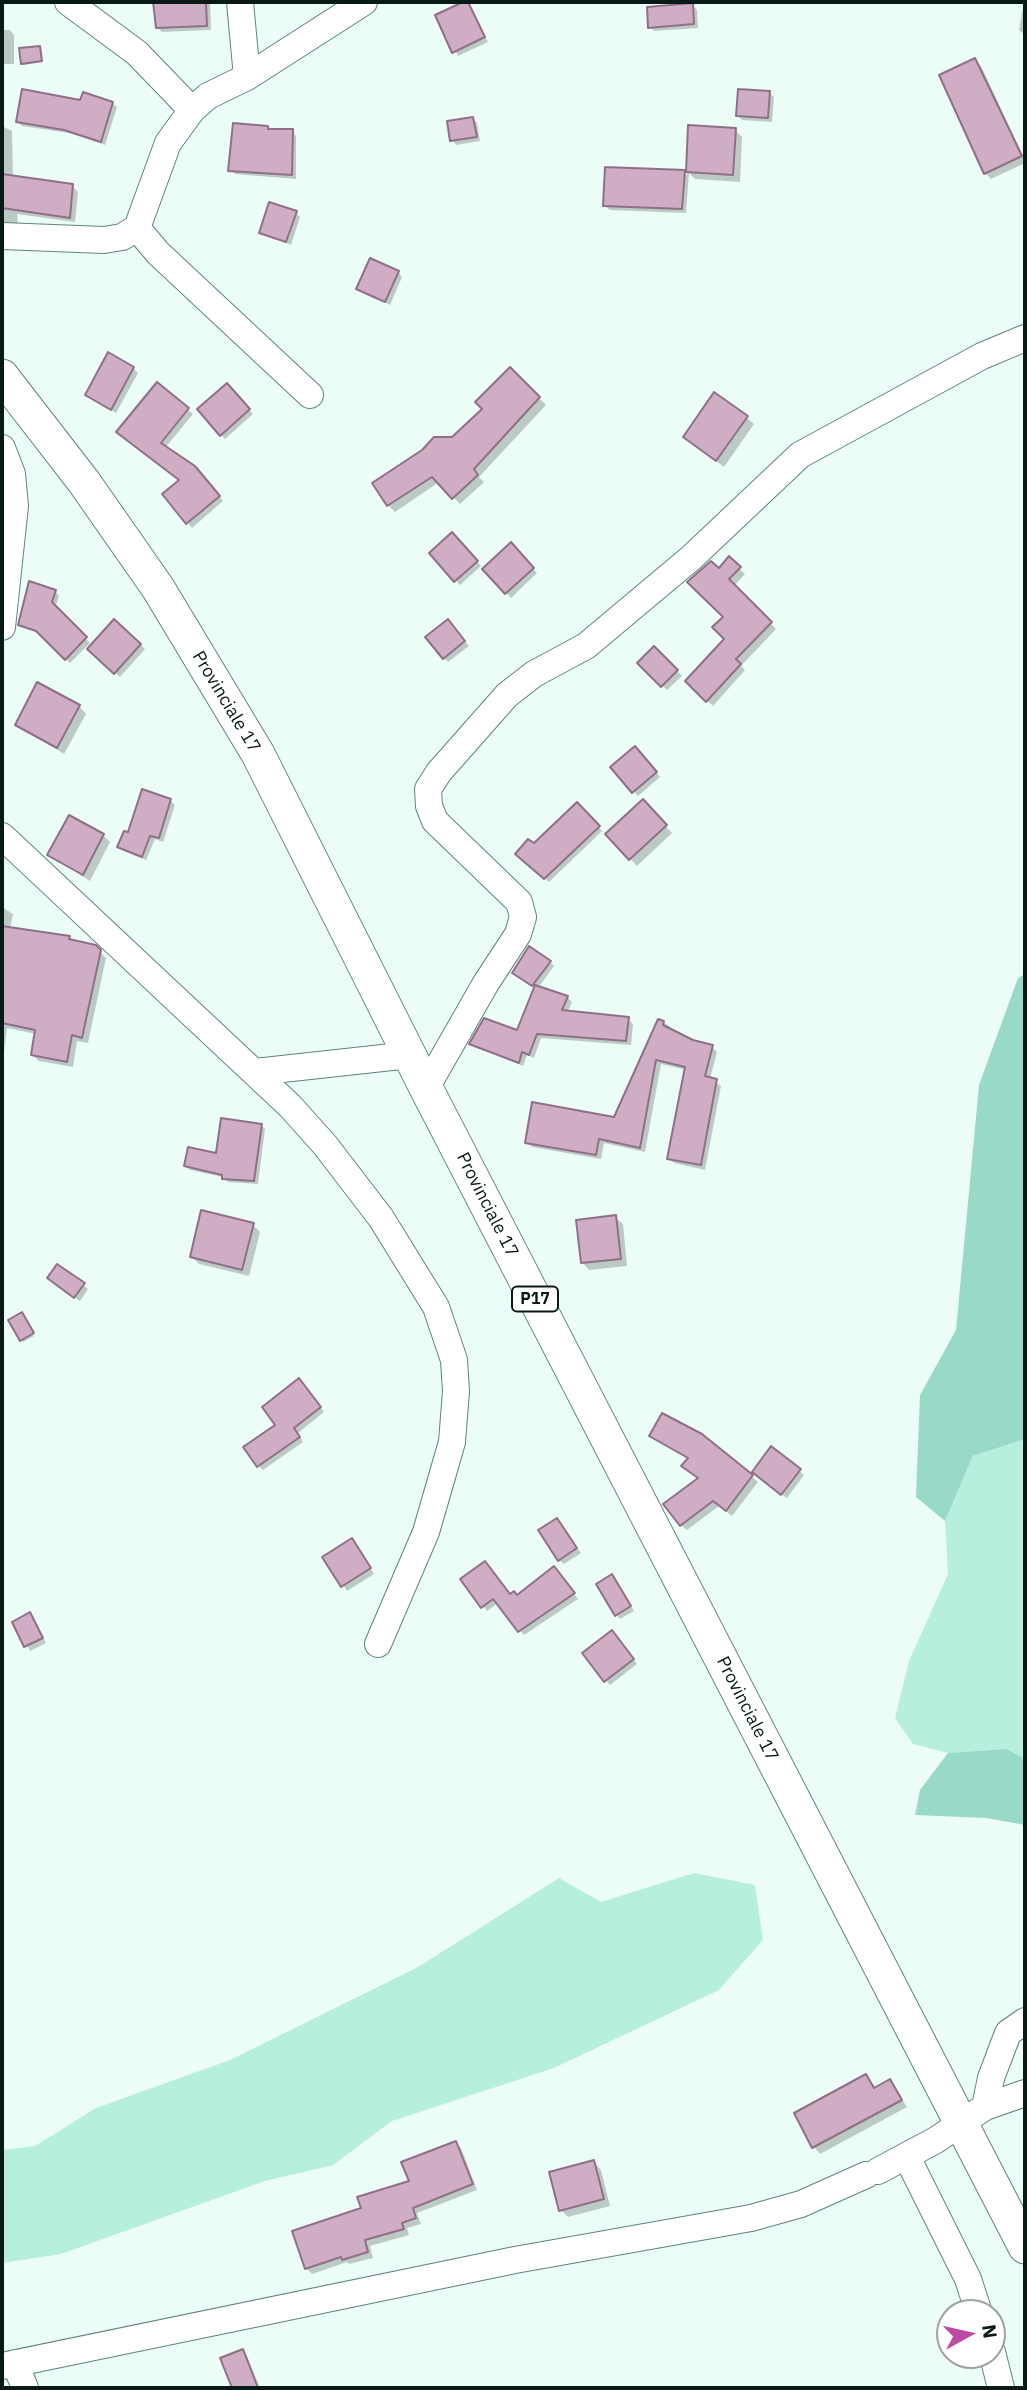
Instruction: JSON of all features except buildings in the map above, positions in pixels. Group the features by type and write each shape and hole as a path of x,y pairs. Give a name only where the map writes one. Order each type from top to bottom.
{"main road":[{"name":"Provinciale 17","path":"2,376 84,482 158,588 258,754 426,1088 973,2115 1025,2247"}],"street":[{"path":"68,2 137,53 192,110"},
{"path":"240,2 247,77"},
{"path":"2,236 104,240 122,237 137,228 168,143 192,110 208,96 247,77 364,2"},
{"path":"137,228 158,253 310,395"},
{"path":"426,1088 486,983 518,934 523,917 519,902 435,821 429,806 428,789 439,772 507,695 534,674 586,646 691,558 800,455 982,356 1025,338"},
{"path":"2,447 12,474 15,506 2,627"},
{"path":"2,836 255,1072 325,1144 381,1218 436,1307 454,1360 456,1391 452,1442 443,1481 426,1532 378,1644"},
{"path":"255,1072 410,1055"},
{"path":"973,2115 1009,2033 1025,2021"},
{"path":"25,2388 8,2365 515,2260 751,2218 801,2204 906,2157 973,2115 1025,2093"},
{"path":"906,2157 968,2279 974,2299"},
{"path":"996,2369 1001,2388"}],"green space":[{"path":"1025,974 1025,1439 973,1456 945,1521 916,1497 920,1395 956,1330 979,1085 1018,978"},
{"path":"1025,1439 1025,1759 1006,1749 948,1753 913,1744 895,1718 909,1661 948,1574 945,1521 973,1456"},
{"path":"1006,1749 1025,1759 1025,1825 986,1818 915,1815 920,1790 948,1753"},
{"path":"694,1873 755,1885 763,1940 719,1990 554,2068 392,2121 333,2165 265,2181 61,2254 2,2263 2,2150 35,2146 96,2108 230,2060 418,1967 559,1878 601,1902"}]}
